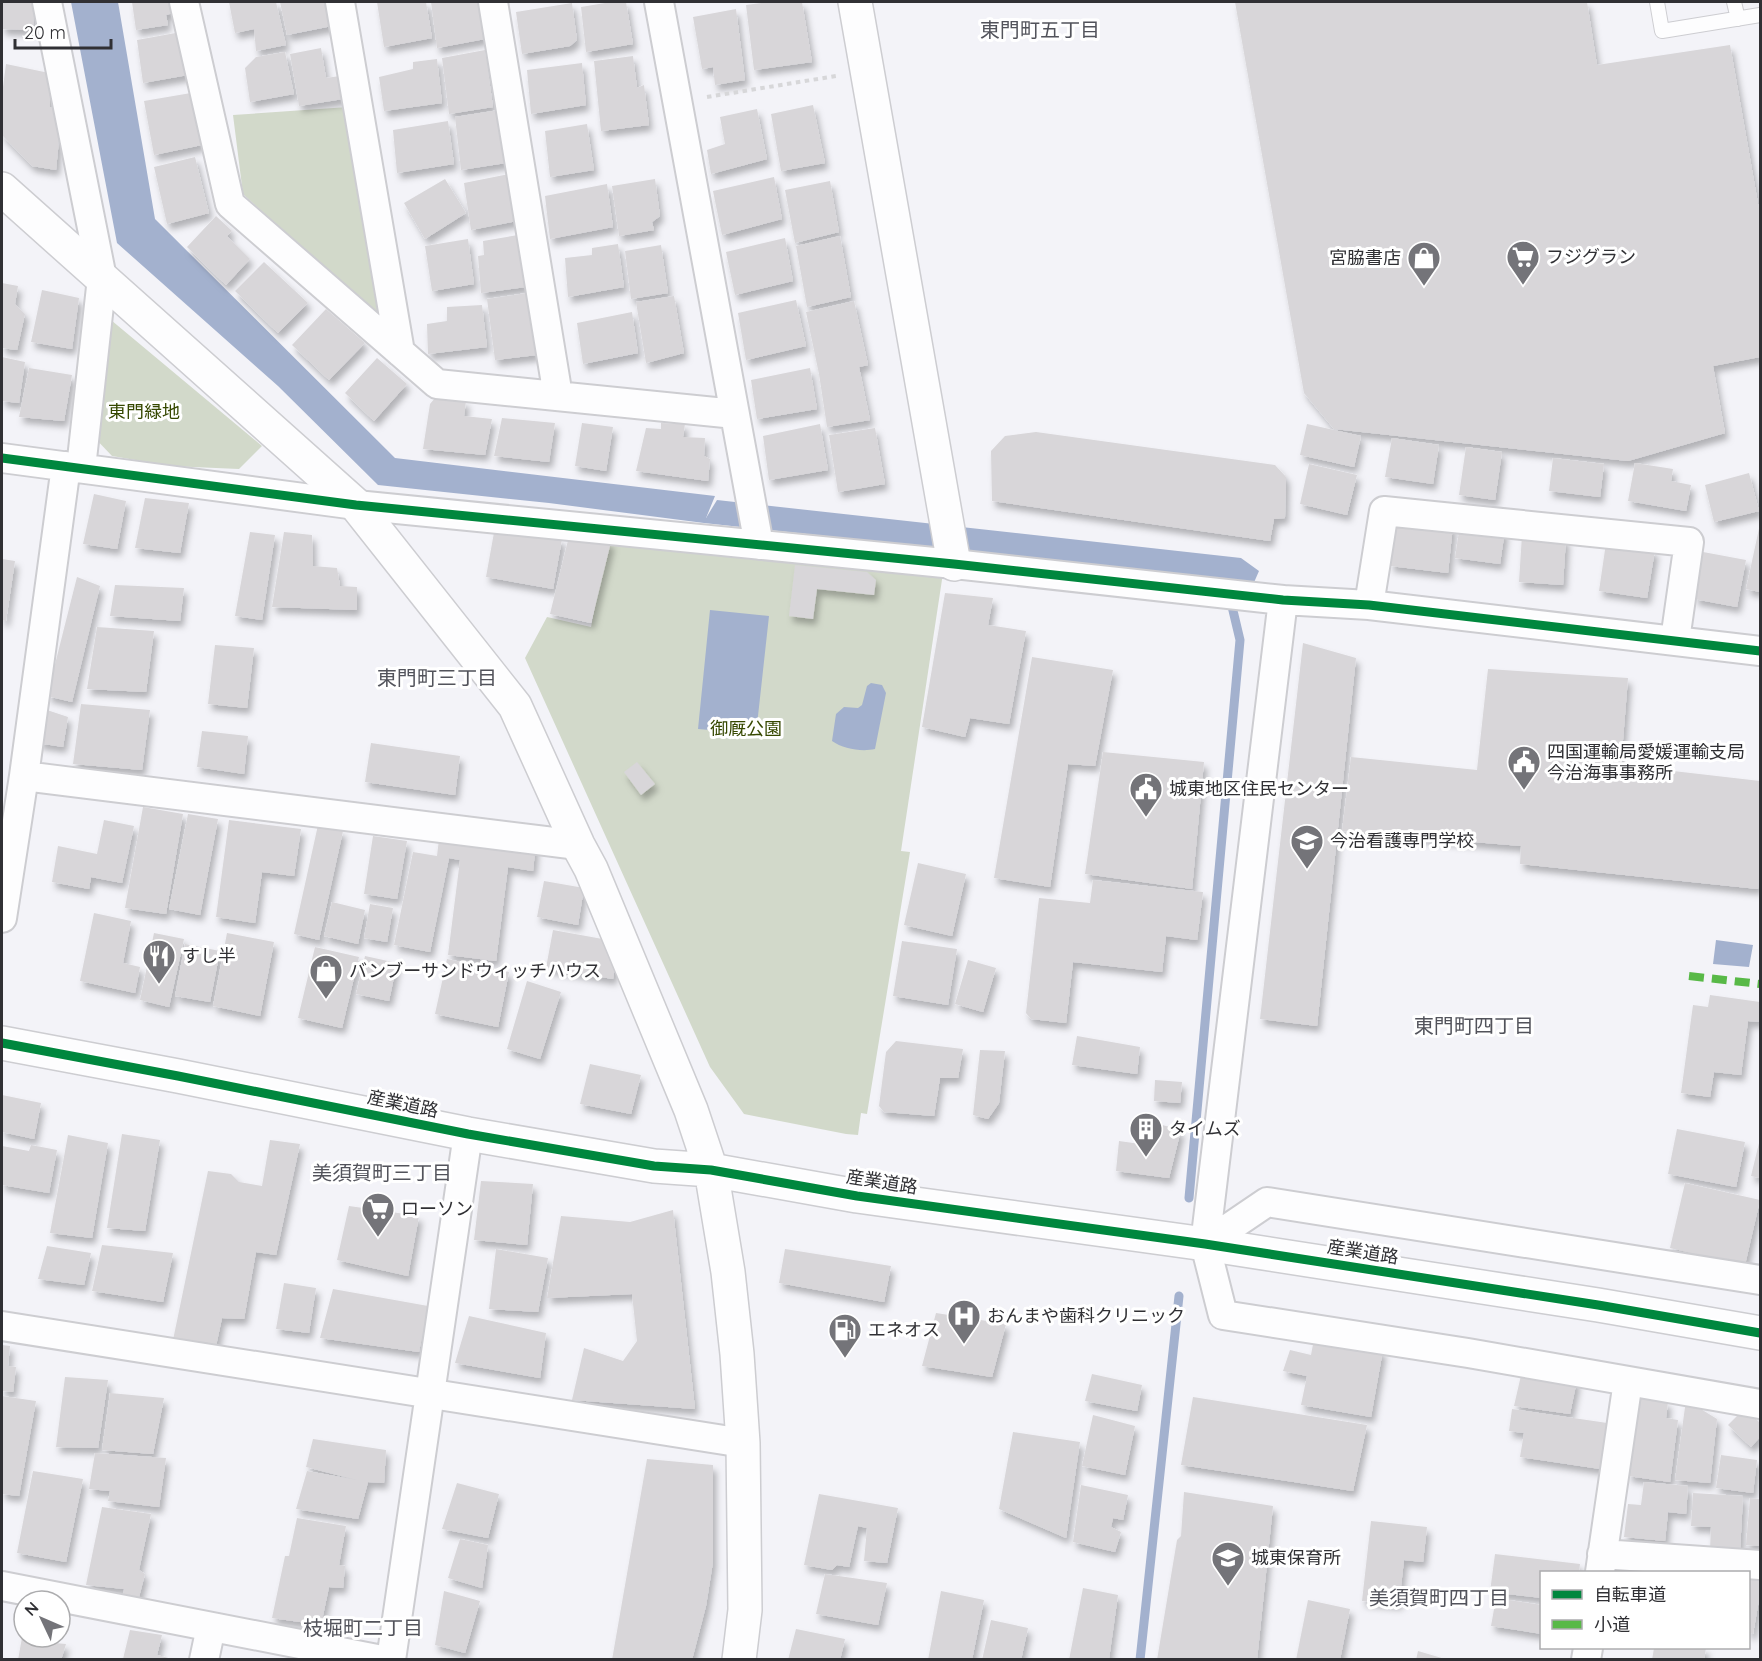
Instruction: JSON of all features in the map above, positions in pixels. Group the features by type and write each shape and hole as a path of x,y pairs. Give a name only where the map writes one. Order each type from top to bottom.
{"street":[{"path":"2,918 102,278 47,2"},
{"path":"184,2 230,204 437,384 735,414"},
{"path":"340,2 400,352"},
{"path":"493,2 558,396"},
{"path":"659,2 759,545"},
{"path":"855,2 954,564"},
{"path":"2,189 356,505 515,706 578,845 591,868 692,1110 711,1170 722,1231 736,1342 743,1443 745,1610 739,1659"},
{"path":"2,458 356,505 954,564 1282,600 1369,605 1761,651"},
{"path":"1369,605 1384,511 1689,542 1675,640"},
{"path":"1282,600 1205,1244 1223,1316 1468,1353 1761,1404"},
{"path":"24,776 578,845"},
{"name":"産業道路","path":"2,1043 468,1134 654,1166 711,1170 857,1196 1205,1244 1598,1305 1761,1333"},
{"path":"391,1659 468,1134"},
{"path":"1205,1244 1267,1202 1761,1280"},
{"path":"2,1326 743,1443"},
{"path":"1629,1381 1601,1563 1761,1565"},
{"path":"2,1586 382,1659"},
{"path":"204,1659 211,1627"}],"lane":[{"path":"1657,2 1662,31 1761,15"},
{"path":"1734,2 1738,19"}],"path":[{"path":"677,102 867,70"}],"green space":[{"path":"348,107 385,324 243,194 233,115"},
{"name":"東門緑地","path":"105,315 262,446 239,469 170,466 112,456 92,435"},
{"name":"御厩公園","path":"607,544 943,573 901,851 910,852 867,1114 861,1113 858,1135 744,1114 710,1067 525,658 547,617 591,627"}],"water":[{"path":"71,2 118,2 155,219 395,458 715,496 706,518 717,500 1241,558 1259,571 1252,587 901,544 378,485 278,386 117,243"},
{"path":"710,610 769,616 756,734 698,729"},
{"path":"871,683 882,685 886,693 875,749 853,749 832,741 836,714 844,707 858,708 862,705 867,686"},
{"path":"1716,940 1753,945 1749,967 1713,964"}],"building":[{"path":"2,2 34,2 33,30 2,29"},
{"path":"132,2 171,2 173,13 166,15 168,25 136,30"},
{"path":"229,2 276,2 286,45 256,51 254,29 235,33"},
{"path":"280,2 328,2 332,26 287,35"},
{"path":"377,2 426,2 432,38 384,47"},
{"path":"431,2 480,2 485,39 437,48"},
{"path":"626,2 633,44 586,52 581,7"},
{"path":"802,2 812,62 754,70 746,5"},
{"name":"フジグラン","path":"1235,2 1587,2 1597,65 1730,45 1760,215 1760,357 1713,366 1725,433 1628,461 1334,429 1304,393"},
{"path":"572,3 577,40 570,46 522,54 516,12"},
{"path":"736,9 745,80 715,85 713,67 702,69 693,17"},
{"path":"181,32 188,75 143,83 137,40"},
{"path":"321,48 326,78 340,76 343,99 299,106 290,54"},
{"path":"485,50 493,107 449,114 442,58"},
{"path":"285,52 294,94 250,102 245,68 256,57"},
{"path":"633,56 637,88 644,85 649,125 601,131 594,61"},
{"path":"437,59 442,103 384,111 379,77 413,69 413,62"},
{"path":"582,63 586,105 531,114 527,70"},
{"path":"6,64 49,73 50,107 62,109 56,170 32,166 2,135 2,95"},
{"path":"191,93 202,145 154,155 144,101"},
{"path":"813,105 825,163 781,171 771,114"},
{"path":"757,109 767,159 711,174 707,150 725,144 720,117"},
{"path":"499,110 506,163 461,170 455,117"},
{"path":"448,121 454,164 397,173 393,130"},
{"path":"587,124 594,170 550,177 545,131"},
{"path":"195,157 209,213 167,224 154,167"},
{"path":"509,174 517,221 471,230 464,183"},
{"path":"774,177 782,219 722,235 713,191"},
{"path":"445,179 466,213 425,239 404,203"},
{"path":"655,179 660,216 652,222 654,230 619,236 612,186"},
{"path":"830,181 839,232 795,243 785,190"},
{"path":"607,184 613,227 550,239 545,196"},
{"path":"216,216 232,231 227,236 250,259 226,285 187,247"},
{"path":"518,235 526,287 481,293 478,256 484,255 483,241"},
{"path":"840,236 851,297 807,307 796,246"},
{"path":"785,238 793,281 735,295 726,252"},
{"path":"468,239 474,284 432,291 425,246"},
{"path":"618,244 624,287 568,297 565,258 592,255 592,248"},
{"path":"661,245 668,293 631,299 625,251"},
{"path":"264,262 308,303 278,333 235,291"},
{"path":"2,283 18,286 15,304 25,314 17,350 2,348"},
{"path":"42,290 79,298 72,349 31,342"},
{"path":"527,293 537,355 495,360 487,299"},
{"path":"674,296 684,353 646,363 636,302"},
{"path":"796,300 806,346 746,360 738,313"},
{"path":"854,301 868,365 859,367 870,420 827,427 806,312"},
{"path":"482,305 487,347 428,354 427,324 447,321 447,307"},
{"path":"326,309 365,343 329,380 292,345"},
{"path":"632,312 638,353 583,364 577,323"},
{"path":"2,357 25,362 19,403 2,401"},
{"path":"377,358 407,384 374,421 345,393"},
{"path":"29,368 72,375 64,421 19,417"},
{"path":"810,368 817,409 757,419 751,380"},
{"path":"435,398 466,401 464,416 492,419 485,455 423,449 430,404"},
{"path":"502,418 555,423 549,462 494,456"},
{"path":"582,423 613,427 606,471 575,466"},
{"path":"661,423 685,424 683,437 705,438 704,456 710,459 708,481 636,471 646,428 661,429"},
{"path":"820,424 828,470 769,480 763,436"},
{"path":"1307,424 1361,436 1354,467 1300,455"},
{"path":"875,428 885,484 838,492 829,435"},
{"path":"1036,432 1275,465 1286,477 1285,518 1274,519 1270,541 992,501 991,451 1005,436"},
{"path":"1392,438 1439,445 1433,484 1385,477"},
{"path":"1466,447 1502,452 1495,500 1459,495"},
{"path":"1553,458 1604,464 1600,497 1549,491"},
{"path":"1635,463 1673,469 1671,481 1691,485 1686,511 1628,501"},
{"path":"1309,464 1357,475 1347,515 1300,504"},
{"path":"1749,473 1759,511 1714,522 1705,485"},
{"path":"94,494 126,501 117,549 83,544"},
{"path":"145,498 189,503 180,553 135,548"},
{"path":"1395,518 1453,525 1448,573 1390,566"},
{"path":"1460,524 1505,530 1500,564 1455,558"},
{"path":"1760,524 1760,592 1746,589"},
{"path":"495,527 562,539 553,589 486,577"},
{"path":"250,532 275,535 262,620 235,616"},
{"path":"284,532 312,535 313,566 337,568 340,586 357,587 357,610 272,607"},
{"path":"570,532 611,542 591,623 550,614"},
{"path":"1522,535 1566,538 1563,585 1519,582"},
{"path":"1606,543 1655,550 1647,598 1599,591"},
{"path":"1703,552 1746,560 1737,607 1694,599"},
{"path":"2,559 15,561 6,621 2,620"},
{"path":"795,565 867,572 876,580 874,595 817,589 813,619 789,616"},
{"path":"77,577 100,586 72,702 47,696"},
{"path":"115,585 184,588 180,621 110,616"},
{"path":"945,593 993,598 988,625 1026,631 1009,724 970,718 965,737 922,727"},
{"path":"97,627 154,631 146,692 87,689"},
{"path":"1303,643 1356,658 1317,1026 1260,1019"},
{"path":"215,645 254,648 247,708 208,704"},
{"path":"1032,657 1113,670 1095,766 1068,764 1050,887 994,878"},
{"path":"1488,669 1628,678 1621,765 1760,781 1758,889 1520,864 1521,846 1342,831 1351,757 1477,770"},
{"path":"81,704 150,710 142,770 73,764"},
{"path":"44,709 68,717 63,747 38,743"},
{"path":"202,731 248,736 244,774 197,767"},
{"path":"371,743 460,756 455,795 365,782"},
{"name":"城東地区住民センター","path":"1103,752 1204,762 1192,889 1085,874"},
{"path":"637,762 655,784 641,795 624,772"},
{"path":"143,807 183,814 166,914 125,908"},
{"path":"188,814 218,819 200,915 169,909"},
{"path":"104,820 134,826 122,883 91,877 89,889 52,882 58,846 97,854"},
{"path":"229,820 301,829 294,876 262,872 255,923 216,917"},
{"path":"318,825 343,831 319,940 294,934"},
{"path":"440,831 536,842 533,871 508,867 496,961 448,955 460,860 449,858 430,952 394,945 413,852 437,856"},
{"path":"373,836 407,841 397,899 364,894"},
{"path":"918,863 966,874 952,936 904,925"},
{"path":"1093,880 1203,892 1197,940 1166,936 1162,972 1073,962 1066,1023 1031,1019 1026,1013 1039,898 1090,903"},
{"path":"544,881 584,888 578,925 537,917"},
{"path":"332,902 365,910 358,944 324,936"},
{"path":"370,904 393,908 387,942 364,938"},
{"path":"94,913 131,921 123,963 140,967 135,993 80,981"},
{"path":"553,930 619,942 613,979 546,968"},
{"path":"154,933 184,939 169,1007 140,1000"},
{"path":"227,933 274,942 260,1016 213,1006"},
{"path":"902,941 957,949 948,1005 893,996"},
{"path":"185,944 220,951 210,1002 175,996"},
{"path":"315,947 359,957 342,1028 298,1018"},
{"path":"365,956 397,963 389,1001 356,994"},
{"path":"447,959 509,972 498,1027 435,1014"},
{"path":"968,960 996,968 983,1012 955,1004"},
{"path":"527,981 561,992 540,1059 507,1049"},
{"path":"1710,995 1760,1002 1760,1022 1748,1021 1741,1075 1714,1072 1710,1097 1681,1093 1693,1005 1708,1007"},
{"path":"1077,1036 1140,1047 1137,1074 1072,1065"},
{"path":"896,1041 963,1049 958,1078 940,1078 934,1116 884,1112 879,1106 886,1052"},
{"path":"980,1050 1005,1051 999,1103 988,1119 973,1115"},
{"path":"590,1064 641,1075 631,1114 580,1104"},
{"name":"タイムズ","path":"1155,1080 1182,1082 1180,1103 1154,1101"},
{"path":"2,1095 41,1103 34,1139 2,1132"},
{"name":"タイムズ","path":"1151,1122 1181,1130 1169,1178 1116,1171 1119,1141 1147,1145"},
{"path":"1677,1129 1745,1142 1736,1187 1668,1174"},
{"path":"122,1134 160,1140 145,1231 107,1228"},
{"path":"68,1135 108,1143 92,1238 50,1233"},
{"path":"1760,1139 1760,1178 1751,1176"},
{"path":"270,1140 300,1144 276,1255 256,1252 244,1319 222,1318 216,1346 173,1340 208,1171 231,1174 239,1182 262,1186"},
{"path":"31,1145 57,1150 49,1193 2,1185 2,1146 29,1151"},
{"path":"481,1181 533,1184 527,1245 474,1240"},
{"path":"1685,1183 1760,1200 1745,1265 1670,1248"},
{"name":"ローソン","path":"349,1206 419,1216 408,1276 337,1260"},
{"path":"673,1210 695,1409 572,1400 584,1348 623,1361 637,1341 632,1294 547,1298 561,1216 630,1222"},
{"path":"102,1245 173,1253 163,1302 92,1291"},
{"path":"47,1246 91,1253 84,1285 38,1279"},
{"path":"496,1249 548,1258 538,1312 489,1309"},
{"path":"785,1249 891,1266 884,1302 779,1283"},
{"path":"284,1283 316,1288 309,1333 276,1329"},
{"path":"333,1289 428,1306 419,1352 320,1338"},
{"name":"おんまや歯科クリニック","path":"936,1313 1006,1324 992,1377 922,1366"},
{"path":"469,1316 546,1333 540,1378 455,1363"},
{"path":"1314,1339 1383,1350 1371,1417 1301,1405 1307,1376 1283,1371 1290,1350 1311,1355"},
{"path":"2,1345 10,1346 8,1366 16,1367 13,1392 2,1391"},
{"path":"1522,1371 1577,1380 1570,1414 1514,1406"},
{"path":"1092,1374 1142,1385 1137,1411 1085,1401"},
{"path":"65,1377 108,1380 98,1448 56,1447"},
{"path":"110,1393 164,1398 153,1454 102,1450"},
{"path":"2,1396 36,1401 19,1496 2,1494"},
{"path":"1193,1397 1367,1425 1353,1491 1181,1465"},
{"path":"1639,1398 1668,1402 1666,1418 1678,1420 1670,1482 1628,1476"},
{"path":"1686,1400 1717,1419 1710,1483 1675,1480"},
{"path":"1745,1408 1760,1423 1760,1437 1751,1447 1728,1425"},
{"path":"1512,1409 1614,1424 1607,1470 1520,1457 1524,1433 1509,1431"},
{"path":"1093,1415 1135,1426 1125,1475 1082,1466"},
{"path":"1013,1432 1080,1442 1066,1538 999,1509"},
{"path":"313,1439 386,1450 384,1483 368,1482 358,1519 296,1509 307,1471 357,1480 306,1467"},
{"path":"95,1453 166,1458 159,1507 108,1501 110,1491 89,1489"},
{"path":"1721,1455 1757,1460 1753,1493 1716,1488"},
{"path":"647,1459 713,1465 713,1562 706,1606 692,1660 612,1660"},
{"path":"33,1471 83,1479 66,1562 17,1553"},
{"path":"1644,1482 1688,1486 1686,1514 1668,1512 1665,1541 1624,1537 1628,1504 1641,1505"},
{"path":"457,1483 499,1494 488,1538 442,1529"},
{"path":"1081,1485 1128,1495 1123,1520 1113,1518 1111,1527 1121,1532 1115,1552 1073,1542"},
{"path":"1184,1492 1273,1506 1257,1660 1157,1660 1177,1540 1181,1536"},
{"path":"1693,1493 1743,1496 1740,1552 1710,1550 1711,1527 1691,1526"},
{"path":"819,1494 898,1508 887,1563 864,1561 867,1528 858,1526 849,1567 837,1565 832,1570 804,1565"},
{"path":"1750,1498 1760,1499 1760,1546 1746,1545"},
{"path":"102,1507 151,1514 139,1570 145,1574 138,1601 123,1599 124,1589 86,1585"},
{"path":"297,1518 346,1526 339,1565 345,1566 343,1588 329,1587 321,1625 272,1618 285,1556 289,1556"},
{"path":"1371,1521 1427,1527 1423,1562 1404,1560 1399,1604 1362,1601"},
{"path":"460,1539 488,1545 482,1588 448,1578"},
{"path":"1495,1554 1580,1564 1579,1571 1540,1571 1540,1598 1490,1592"},
{"path":"825,1574 887,1583 878,1625 816,1614"},
{"path":"1750,1577 1760,1578 1760,1594 1753,1634 1750,1633"},
{"path":"1083,1588 1118,1595 1109,1659 1069,1660"},
{"path":"444,1591 480,1601 465,1653 435,1645"},
{"path":"941,1591 984,1600 972,1660 928,1660"},
{"path":"1496,1598 1540,1605 1540,1634 1491,1626"},
{"path":"1308,1600 1350,1609 1340,1660 1296,1660"},
{"path":"991,1620 1028,1628 1021,1660 982,1660"},
{"path":"796,1629 845,1639 840,1660 788,1660"},
{"path":"130,1630 162,1635 157,1655 176,1660 123,1659"},
{"path":"20,1649 64,1649 61,1660 18,1660"},
{"path":"1654,1649 1706,1649 1704,1660 1652,1660"},
{"path":"1418,1651 1445,1659 1445,1660 1416,1660"}],"waterway":[{"path":"1189,1198 1240,640 1230,598"},
{"path":"1140,1660 1179,1296"}],"marked path":[{"path":"1689,976 1760,984"}],"cycle path":[{"path":"2,458 356,505 954,564 1283,600 1369,605 1760,651"},
{"path":"2,1043 468,1134 654,1166 711,1170 857,1196 1205,1244 1598,1305 1760,1333"}],"place":[{"name":"フジグラン","path":"1523,286"},
{"name":"宮脇書店","path":"1424,287"},
{"name":"四国運輸局愛媛運輸支局 今治海事事務所","path":"1524,791"},
{"name":"城東地区住民センター","path":"1146,818"},
{"name":"今治看護専門学校","path":"1307,870"},
{"name":"すし半","path":"159,985"},
{"name":"バンブーサンドウィッチハウス","path":"326,1000"},
{"name":"タイムズ","path":"1146,1158"},
{"name":"ローソン","path":"378,1238"},
{"name":"おんまや歯科クリニック","path":"964,1345"},
{"name":"エネオス","path":"845,1359"},
{"name":"城東保育所","path":"1228,1587"}],"district":[{"name":"東門町五丁目","path":"1040,30"},
{"name":"東門町三丁目","path":"437,678"},
{"name":"東門町四丁目","path":"1474,1026"},
{"name":"美須賀町三丁目","path":"382,1173"},
{"name":"美須賀町四丁目","path":"1439,1598"},
{"name":"枝堀町二丁目","path":"363,1628"}]}
